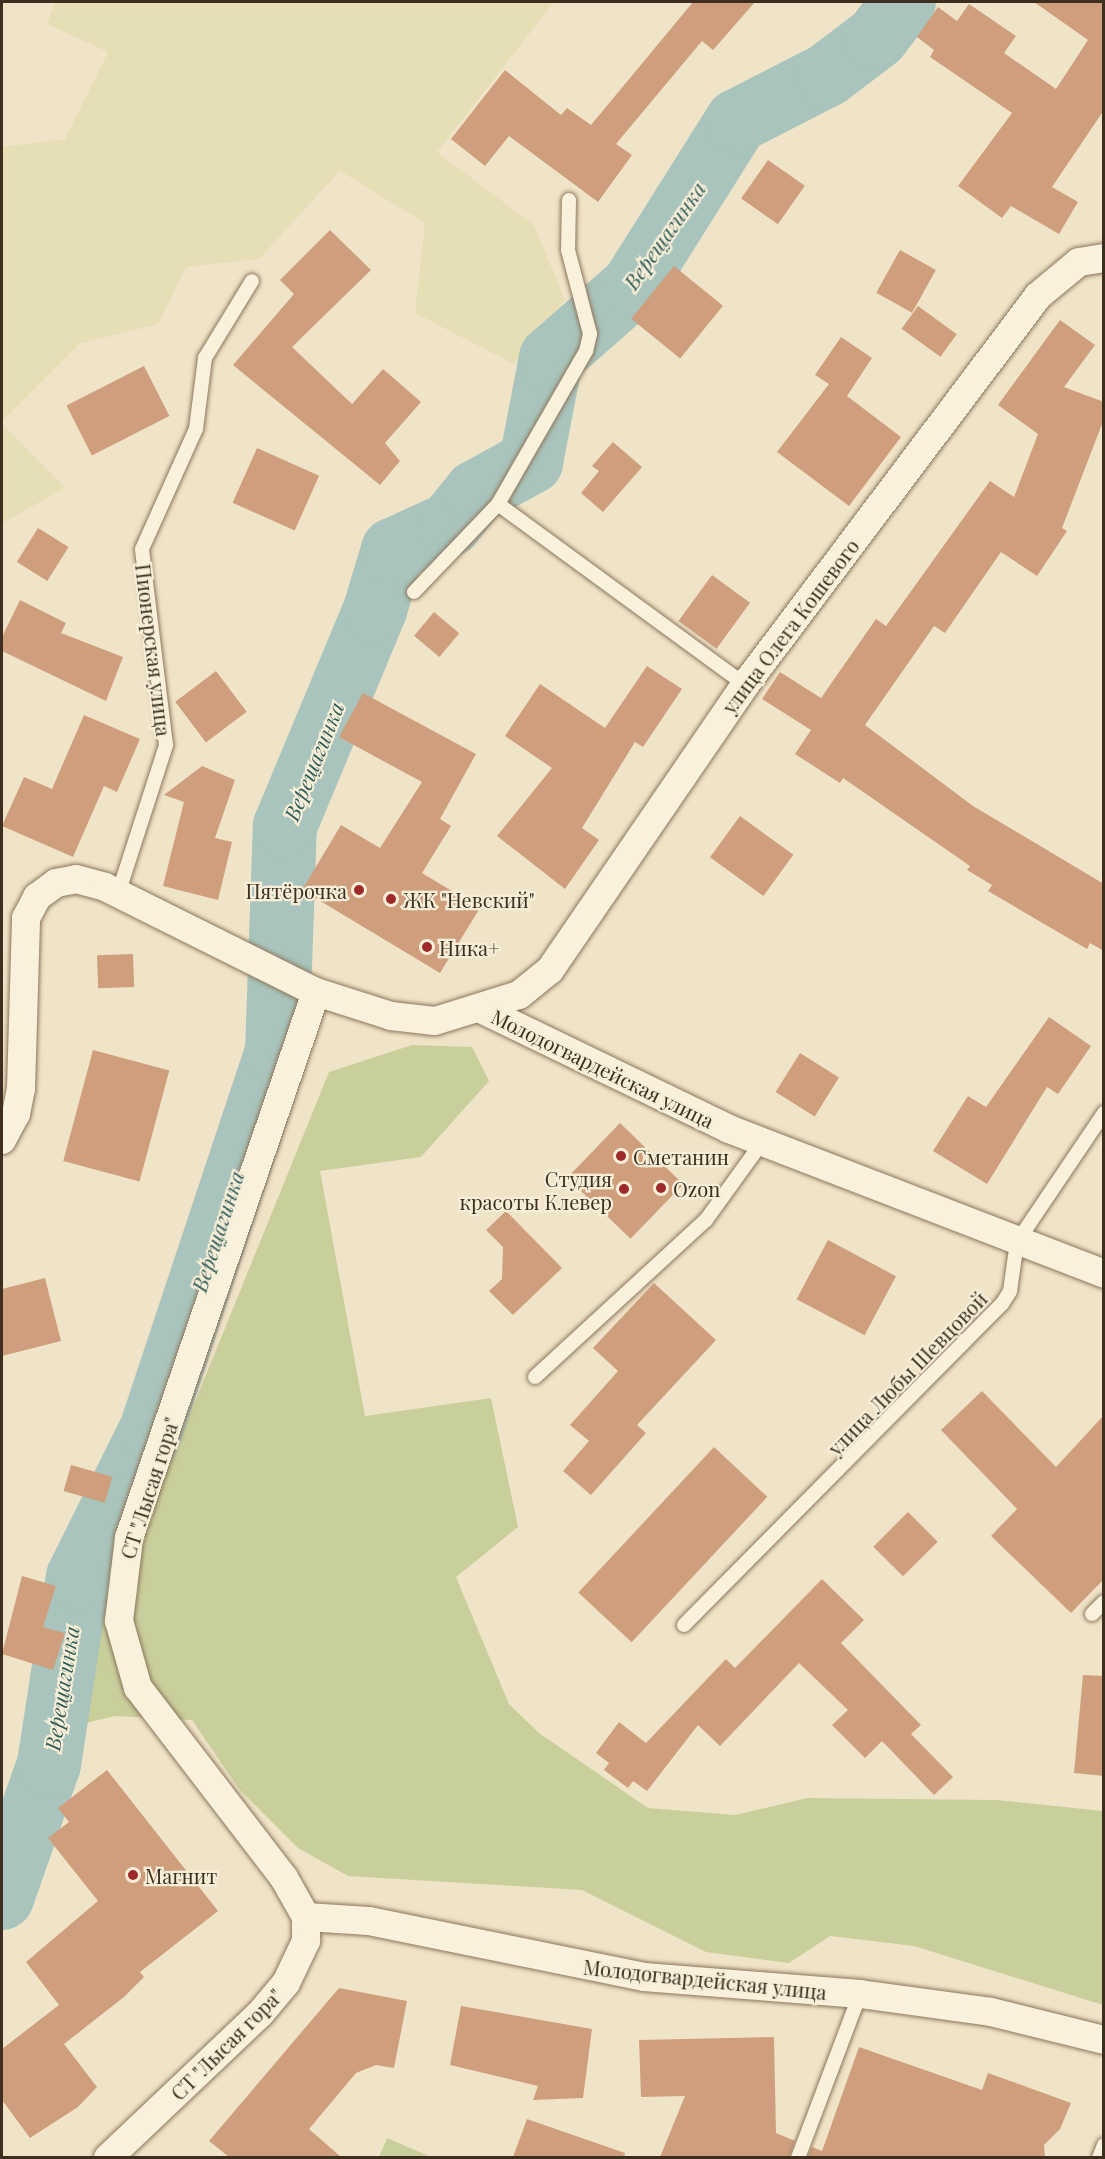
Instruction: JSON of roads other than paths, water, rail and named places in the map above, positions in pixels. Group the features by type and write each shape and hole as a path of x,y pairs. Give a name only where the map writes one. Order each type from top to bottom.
{"street":[{"name":"улица Олега Кошевого","path":"483,1010 519,995 550,970 745,685 1038,296 1079,262 1103,255"},
{"path":"2,1140 16,1114 21,1089 26,918 37,897 56,883 76,879 112,890"},
{"name":"Молодогвардейская улица","path":"112,890 316,992 391,1016 435,1021 483,1010 763,1142 1104,1274"},
{"name":"СТ \"Лысая гора\"","path":"108,2157 280,1991 306,1941 306,1917 284,1878 138,1688 120,1621 129,1538 316,992"},
{"name":"Молодогвардейская улица","path":"306,1917 369,1921 644,1977 860,1994 991,2012 1104,2040"}],"lane":[{"path":"414,592 498,504 586,351 591,334 568,250 569,200"},
{"name":"Пионерская улица","path":"112,890 166,745 142,549 196,429 205,358 252,281"},
{"path":"498,504 745,685"},
{"name":"улица Любы Шевцовой","path":"684,1625 1002,1304 1010,1291 1017,1242 1104,1113"},
{"path":"535,1377 706,1220 763,1142"},
{"path":"1092,1614 1104,1602"},
{"path":"798,2157 860,1994"},
{"path":"1099,2157 1104,2145"}],"waterway":[{"name":"Верещагинка","path":"2,1898 49,1764 78,1577 151,1430 277,1052 285,826 375,610 393,550 450,524 476,492 531,462 551,358 633,286 737,121 827,75 877,37 904,2"}],"place":[{"name":"Пятёрочка","path":"359,890"},
{"name":"ЖК \"Невский\"","path":"391,899"},
{"name":"Ника+","path":"427,947"},
{"name":"Сметанин","path":"621,1156"},
{"name":"Ozon","path":"661,1188"},
{"name":"Студия красоты Клевер","path":"624,1189"},
{"name":"Магнит","path":"133,1875"}]}
